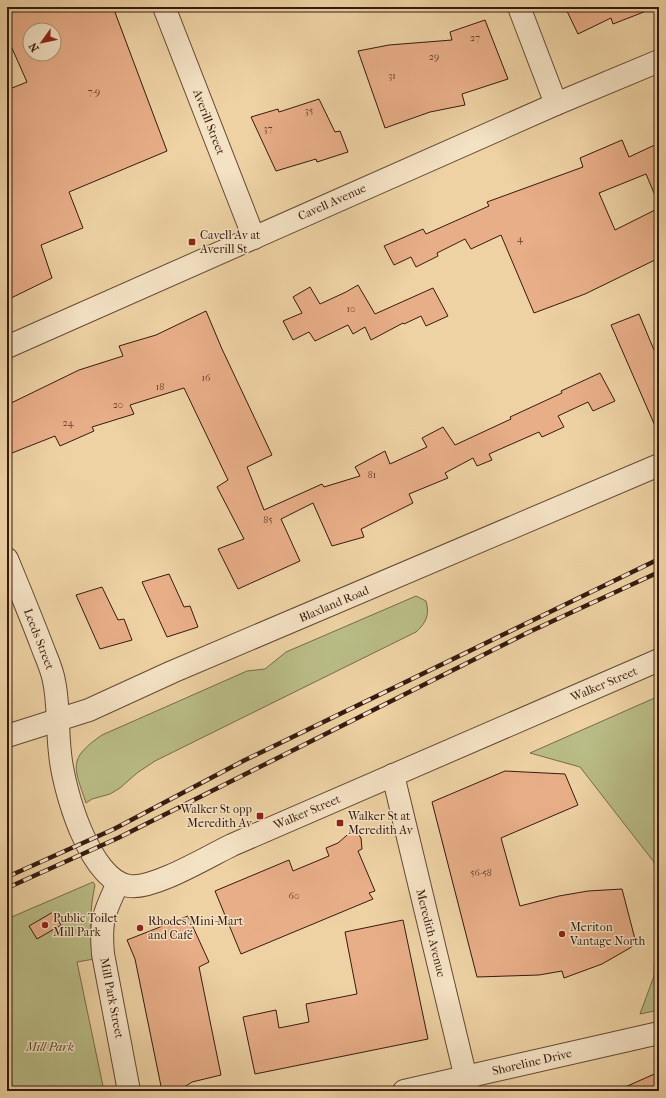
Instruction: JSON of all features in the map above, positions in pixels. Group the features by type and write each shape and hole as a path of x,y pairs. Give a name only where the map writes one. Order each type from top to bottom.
{"street":[{"name":"Averill Street","path":"164,7 254,238"},
{"path":"519,7 556,104"},
{"name":"Cavell Avenue","path":"7,347 556,104 659,60"},
{"name":"Blaxland Road","path":"7,736 89,710 172,672 659,465"},
{"name":"Leeds Street","path":"7,559 54,680 58,721"},
{"name":"Walker Street","path":"118,883 129,886 142,886 164,879 232,845 659,660"},
{"path":"58,721 60,754 65,783 80,828 98,865 106,874 118,883"},
{"name":"Meredith Avenue","path":"393,775 467,1084"},
{"name":"Mill Park Street","path":"118,883 106,908 101,933 103,954 129,1091"},
{"name":"Shoreline Drive","path":"404,1091 467,1084 659,1033"}],"green space":[{"path":"416,596 426,601 428,610 425,622 416,632 155,761 137,773 120,788 110,794 92,799 86,803 79,781 76,764 83,751 102,735 247,671 265,669 286,652"},
{"path":"659,696 659,1010 640,1014 654,976 657,866 580,767 530,753"},
{"name":"Mill Park","path":"93,882 95,885 91,922 94,959 77,962 104,1091 7,1091 7,919"}],"building":[{"path":"7,7 113,7 167,151 69,192 83,228 41,245 52,278 7,300 7,90 27,82 7,37"},
{"path":"565,7 654,8 613,24 611,18 578,34"},
{"path":"485,20 508,79 462,94 465,105 430,112 385,128 358,51 389,45 452,40 450,32"},
{"path":"319,99 335,132 340,131 348,152 317,162 316,159 276,171 251,117 278,109 279,112"},
{"path":"622,140 629,157 659,143 659,205 646,174 599,193 615,230 659,208 659,258 585,294 534,313 501,235 471,249 465,239 437,253 438,256 416,267 411,257 394,265 384,246 423,229 426,234 489,206 487,202 583,167 580,158"},
{"path":"358,285 375,314 433,288 448,316 426,326 421,316 404,324 403,323 371,340 365,327 353,334 348,325 315,341 309,332 293,340 283,321 302,313 293,297 310,287 320,304"},
{"path":"206,311 222,349 272,455 247,467 264,510 322,484 324,487 360,476 355,467 385,451 390,464 427,447 422,438 443,427 455,445 511,419 510,417 562,393 561,391 600,373 615,401 593,411 588,402 558,416 564,427 542,437 539,432 489,454 492,460 477,466 473,458 445,473 448,478 409,494 413,503 361,529 364,537 332,546 313,503 281,519 300,561 238,589 218,549 244,539 217,487 228,480 184,388 130,405 134,414 92,427 94,431 60,446 55,436 7,455 7,405 79,370 123,356 119,346 156,335"},
{"path":"639,314 659,362 659,435 611,325"},
{"path":"169,574 184,607 190,606 198,627 167,637 142,582"},
{"path":"102,587 118,620 124,619 132,640 100,649 76,595"},
{"path":"505,771 565,774 578,805 501,838 520,906 559,896 588,891 622,889 636,943 630,948 602,964 564,978 562,971 539,975 477,977 432,802"},
{"path":"354,829 361,838 362,849 358,851 375,891 369,893 373,899 241,954 215,891 289,860 293,871 329,856 326,848 338,843"},
{"name":"Public Toilet Mill Park","path":"53,912 61,925 37,939 29,926"},
{"path":"188,916 209,962 199,967 221,1075 192,1082 178,1091 162,1091 135,959 127,940"},
{"path":"403,920 428,1039 255,1074 243,1017 276,1010 279,1028 309,1022 306,1004 357,994 345,932"},
{"path":"659,1072 659,1091 616,1091"}],"railway":[{"path":"7,877 114,829 245,760 659,559"},
{"path":"7,888 118,838 529,632 659,572"}],"place":[{"name":"Cavell Av at Averill St","path":"192,242"},
{"name":"Walker St opp Meredith Av","path":"260,816"},
{"name":"Walker St at Meredith Av","path":"340,823"},
{"name":"Public Toilet Mill Park","path":"45,925"},
{"name":"Rhodes Mini-Mart and Café","path":"140,928"},
{"name":"Meriton Vantage North","path":"562,934"}]}
